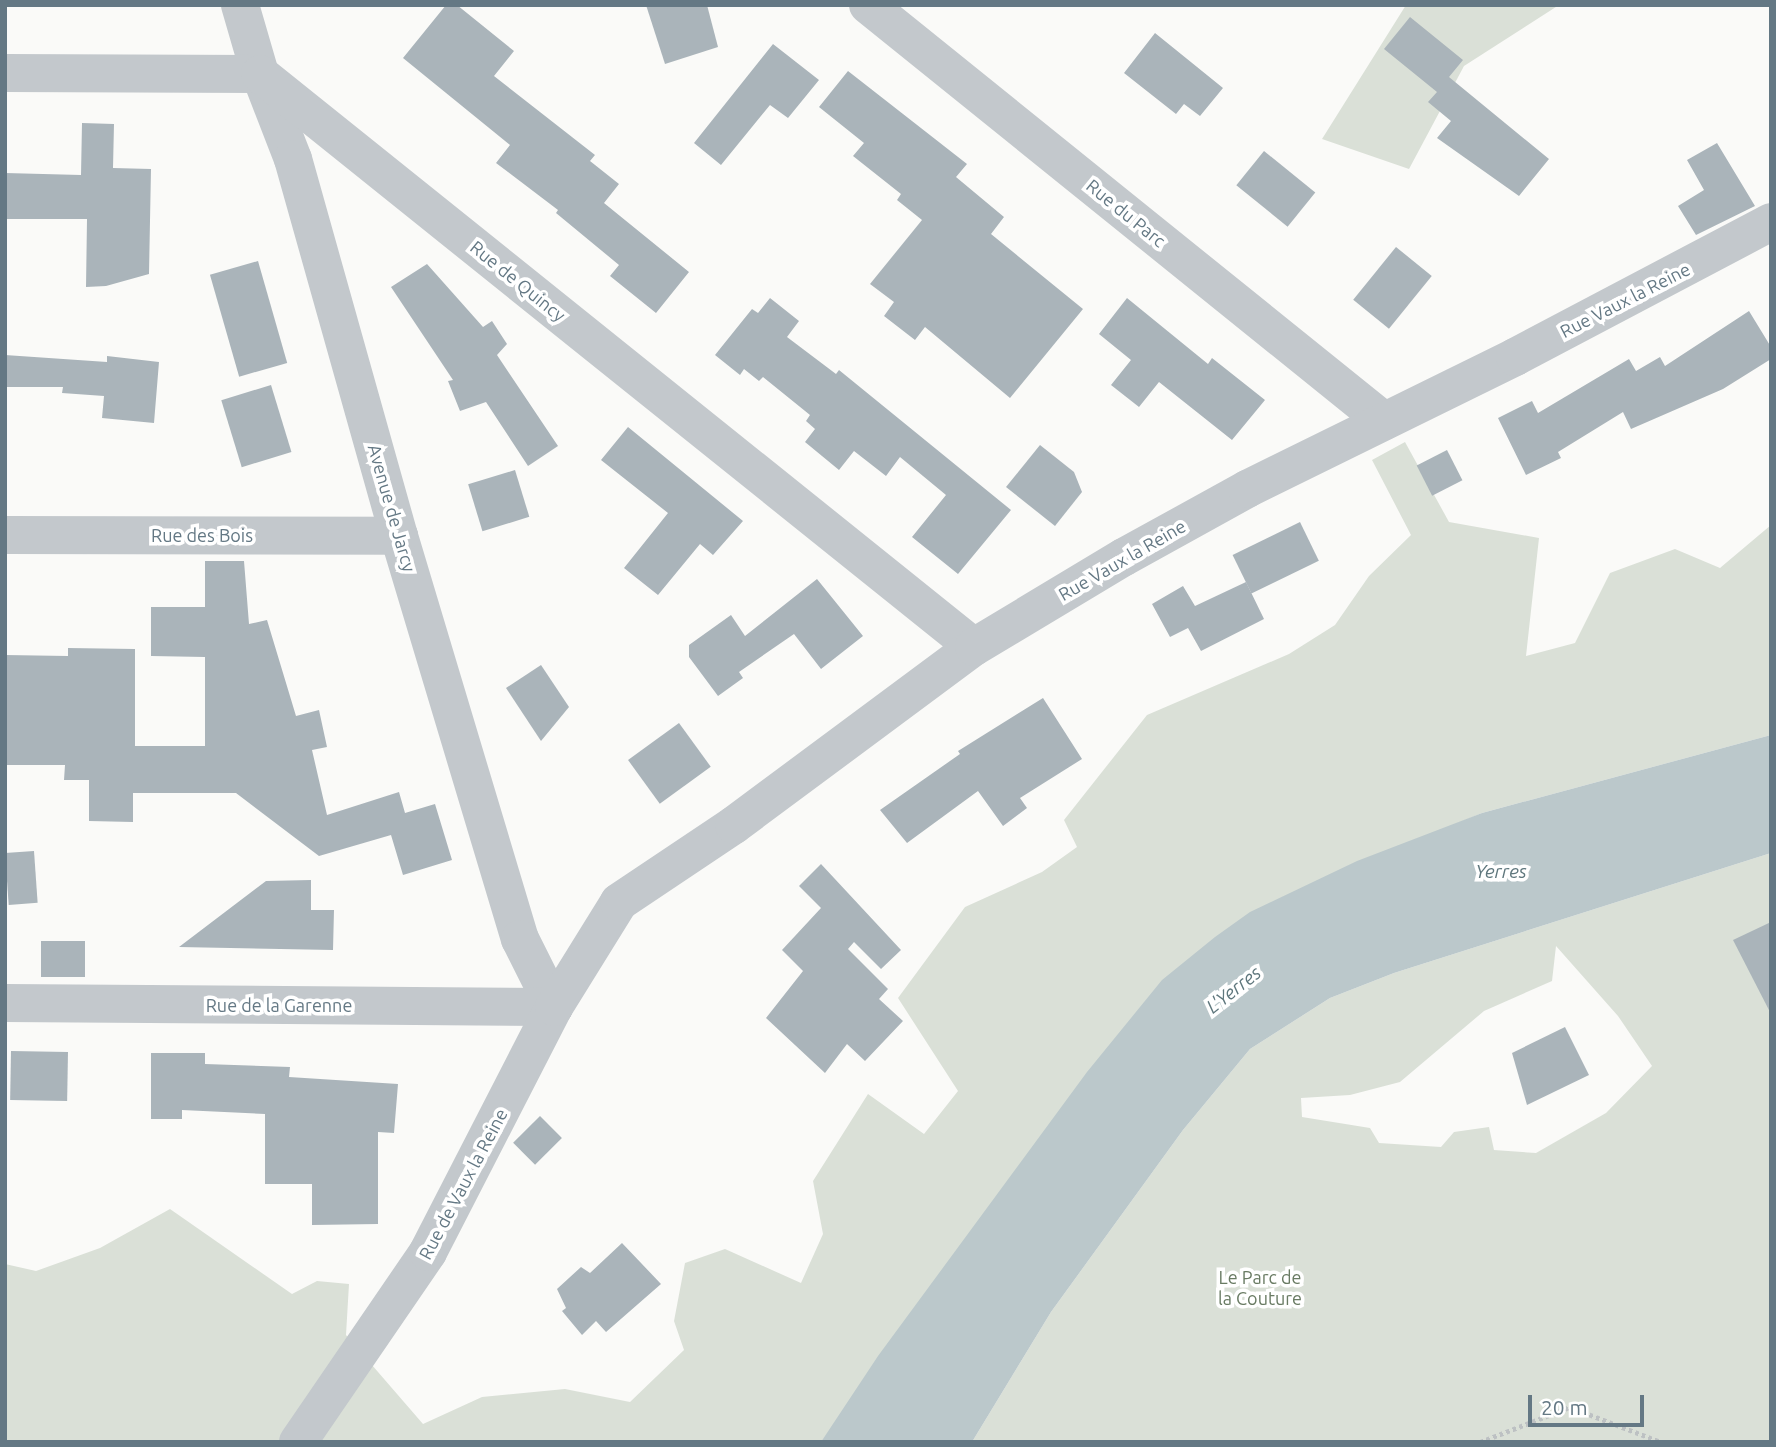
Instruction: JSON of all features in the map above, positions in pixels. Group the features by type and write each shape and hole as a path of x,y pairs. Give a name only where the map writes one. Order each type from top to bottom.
{"street":[{"name":"Avenue de Jarcy","path":"240,5 260,74 293,159 399,536 520,939 554,1007"},
{"name":"Rue du Parc","path":"869,5 1384,421"},
{"path":"5,73 260,74"},
{"name":"Rue de Quincy","path":"260,74 974,647"},
{"name":"Rue Vaux la Reine","path":"554,1007 620,902 734,825 974,647 1225,501 1771,222"},
{"name":"Rue des Bois","path":"5,535 399,536"},
{"name":"Rue de la Garenne","path":"5,1003 554,1007"},
{"name":"Rue de Vaux la Reine","path":"298,1442 428,1252 554,1007"}],"path":[{"path":"1480,1442 1570,1407 1661,1442"}],"green space":[{"path":"1406,5 1559,5 1464,66 1409,169 1322,139"},
{"path":"1405,442 1449,522 1539,538 1526,656 1575,643 1610,573 1675,549 1720,568 1771,525 1771,735 1482,813 1309,885 821,1442 5,1442 5,1264 36,1271 100,1248 170,1209 292,1294 317,1281 349,1284 346,1335 423,1424 482,1397 565,1389 630,1402 684,1350 674,1321 685,1263 725,1249 801,1283 823,1234 813,1181 868,1094 924,1134 958,1091 898,998 965,907 1042,872 1077,847 1064,820 1147,715 1289,654 1335,625 1369,576 1411,535 1372,460"},
{"name":"Le Parc de la Couture","path":"1771,853 1771,1442 972,1442 1051,1312 1183,1130 1250,1049 1330,998 1394,973","holes":["1556,946 1618,1016 1652,1066 1606,1113 1536,1153 1494,1150 1489,1127 1454,1132 1441,1147 1379,1143 1370,1128 1302,1117 1301,1098 1350,1095 1400,1082 1484,1011 1552,981"]}],"water":[{"name":"Yerres","path":"1771,735 1771,853 1394,973 1330,998 1250,1049 1183,1130 1051,1312 972,1442 821,1442 878,1356 1087,1072 1162,980 1215,937 1250,912 1357,861 1482,813"}],"building":[{"path":"446,5 457,5 514,51 494,76 595,155 590,161 619,184 604,203 689,272 656,313 610,276 619,265 556,213 558,210 496,163 510,145 403,58"},
{"path":"646,5 707,5 718,47 665,64"},
{"path":"1410,17 1463,60 1449,77 1549,159 1519,196 1437,138 1451,121 1428,102 1437,92 1384,49"},
{"path":"1155,33 1223,88 1200,116 1184,104 1176,114 1124,73"},
{"path":"773,44 819,80 788,118 770,105 721,165 694,143"},
{"path":"848,71 967,164 956,177 1004,217 991,234 1083,309 1010,398 925,327 915,340 884,316 894,302 870,284 922,220 897,200 901,194 853,156 864,143 819,107"},
{"path":"82,123 114,124 113,168 151,169 149,274 106,286 86,287 87,219 5,219 5,173 81,175"},
{"path":"1717,143 1755,206 1696,235 1678,206 1704,190 1687,160"},
{"path":"1264,151 1315,193 1288,227 1236,185"},
{"path":"1396,247 1432,276 1389,329 1353,300"},
{"path":"258,261 287,363 239,377 210,275"},
{"path":"427,264 483,327 492,321 507,344 497,355 558,446 528,466 486,402 460,411 448,381 453,380 391,287"},
{"path":"770,298 799,321 787,337 836,374 839,370 1011,510 958,574 912,537 946,495 900,457 886,476 854,451 839,470 805,442 815,429 806,421 810,415 763,377 759,381 744,369 740,375 715,355 752,309 758,313"},
{"path":"1127,298 1208,364 1212,358 1265,400 1232,440 1159,382 1139,407 1111,385 1131,360 1099,334"},
{"path":"1749,311 1771,347 1771,359 1723,389 1631,429 1623,412 1558,452 1561,458 1526,475 1498,418 1532,401 1538,413 1629,359 1636,371 1660,357 1665,366"},
{"path":"5,355 107,362 107,356 159,362 154,423 102,418 104,396 62,393 63,387 5,387"},
{"path":"271,385 291,452 242,467 221,400"},
{"path":"628,427 743,521 713,555 700,544 658,595 624,568 668,513 601,460"},
{"path":"1040,445 1074,472 1082,492 1055,526 1006,487"},
{"path":"1447,450 1462,480 1432,496 1417,465"},
{"path":"515,470 529,517 482,531 468,484"},
{"path":"1300,522 1319,561 1251,594 1233,555"},
{"path":"205,561 244,561 249,624 267,620 296,716 319,710 327,747 312,750 327,815 399,792 405,813 435,804 452,860 403,875 391,835 319,856 236,793 133,793 133,822 89,821 89,780 64,780 65,765 5,765 5,655 68,656 68,648 135,649 135,746 205,746 205,657 151,656 151,607 205,607"},
{"path":"817,579 863,636 821,669 794,634 739,672 743,678 718,696 689,657 689,645 731,615 745,636"},
{"path":"1246,582 1264,619 1201,651 1188,628 1170,637 1152,604 1183,586 1195,606"},
{"path":"541,665 569,707 541,741 506,688"},
{"path":"1043,698 1082,759 1020,798 1027,808 1003,826 978,791 907,843 880,810 960,754 958,751"},
{"path":"679,723 711,767 660,804 628,760"},
{"path":"34,851 38,903 9,905 5,853"},
{"path":"821,864 901,950 881,969 854,942 848,949 888,989 879,999 903,1021 865,1061 847,1044 825,1073 766,1018 803,971 782,950 821,908 799,886"},
{"path":"311,880 311,910 334,910 333,950 179,947 266,881"},
{"path":"1771,922 1771,1014 1733,940"},
{"path":"41,941 85,941 85,977 41,977"},
{"path":"1565,1027 1589,1075 1527,1105 1512,1053"},
{"path":"11,1051 68,1052 67,1101 10,1100"},
{"path":"151,1053 205,1053 205,1064 290,1067 289,1077 398,1084 394,1133 378,1132 378,1224 312,1225 312,1184 265,1184 265,1114 182,1110 182,1119 151,1119"},
{"path":"540,1116 562,1138 535,1165 513,1143"},
{"path":"622,1243 661,1284 606,1332 596,1321 582,1335 562,1311 566,1308 557,1289 581,1267 590,1273"}],"water label":[{"name":"L'Yerres","path":"1234,990"}]}
